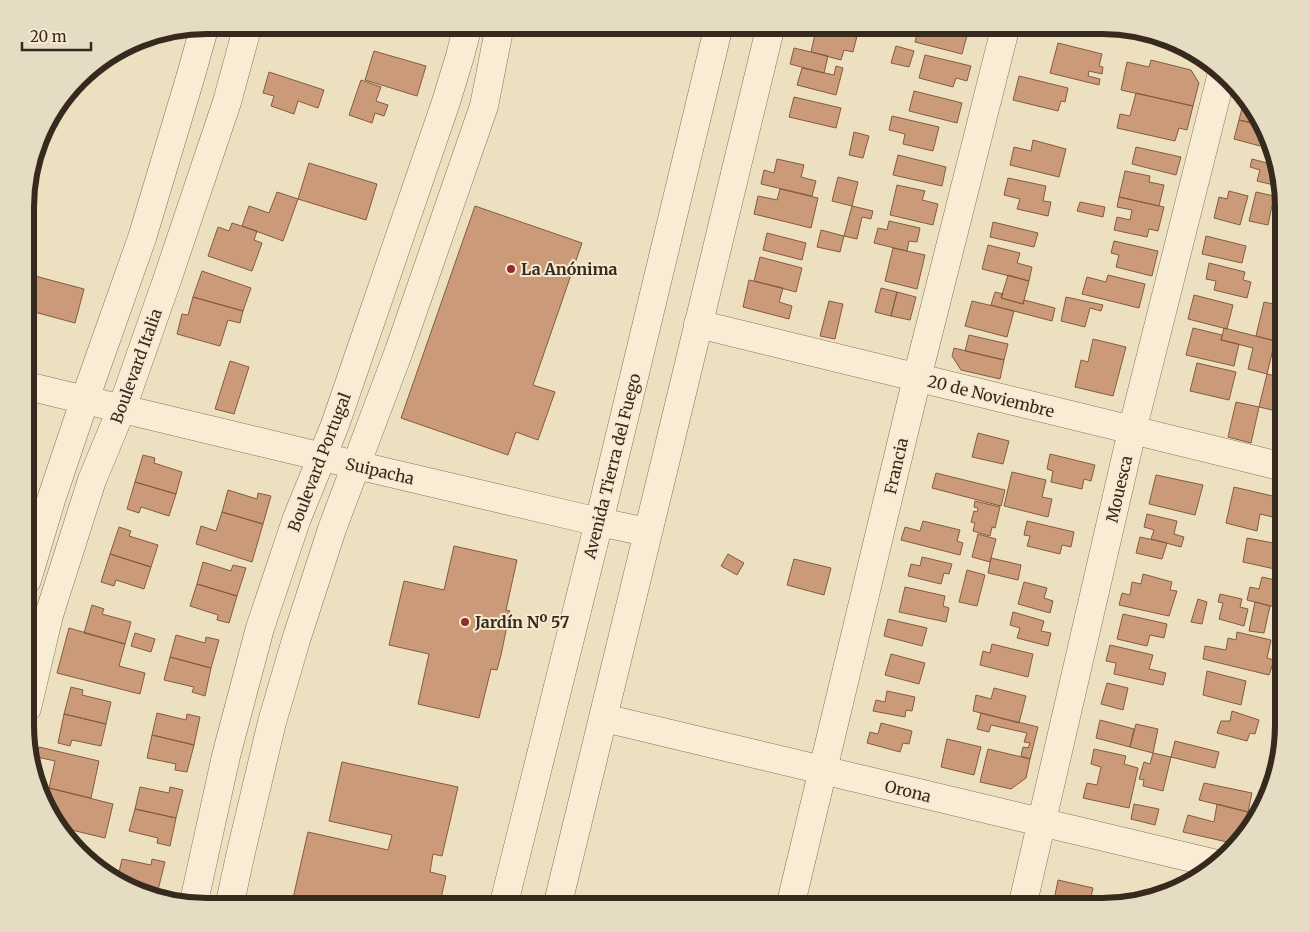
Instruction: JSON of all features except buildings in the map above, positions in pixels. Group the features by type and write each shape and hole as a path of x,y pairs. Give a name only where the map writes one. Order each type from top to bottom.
{"street":[{"path":"34,554 85,399 142,238 203,34"},
{"name":"Boulevard Italia","path":"34,676 49,615 92,480 122,408 226,102 245,34"},
{"name":"Boulevard Portugal","path":"195,898 226,756 260,628 297,518 335,425 446,102 466,34"},
{"path":"231,898 272,722 302,622 332,529 402,342 484,106 498,34"},
{"name":"Avenida Tierra del Fuego","path":"505,898 599,522 717,34"},
{"path":"559,898 769,34"},
{"name":"Francia","path":"792,898 917,378 1004,34"},
{"name":"Mouesca","path":"1024,898 1132,431 1220,80"},
{"name":"20 de Noviembre","path":"698,324 1275,465"},
{"name":"Suipacha","path":"34,388 647,532"},
{"name":"Orona","path":"604,718 1209,862"}],"place":[{"name":"La Anónima","path":"511,269"},
{"name":"Jardín Nº 57","path":"465,622"}]}
